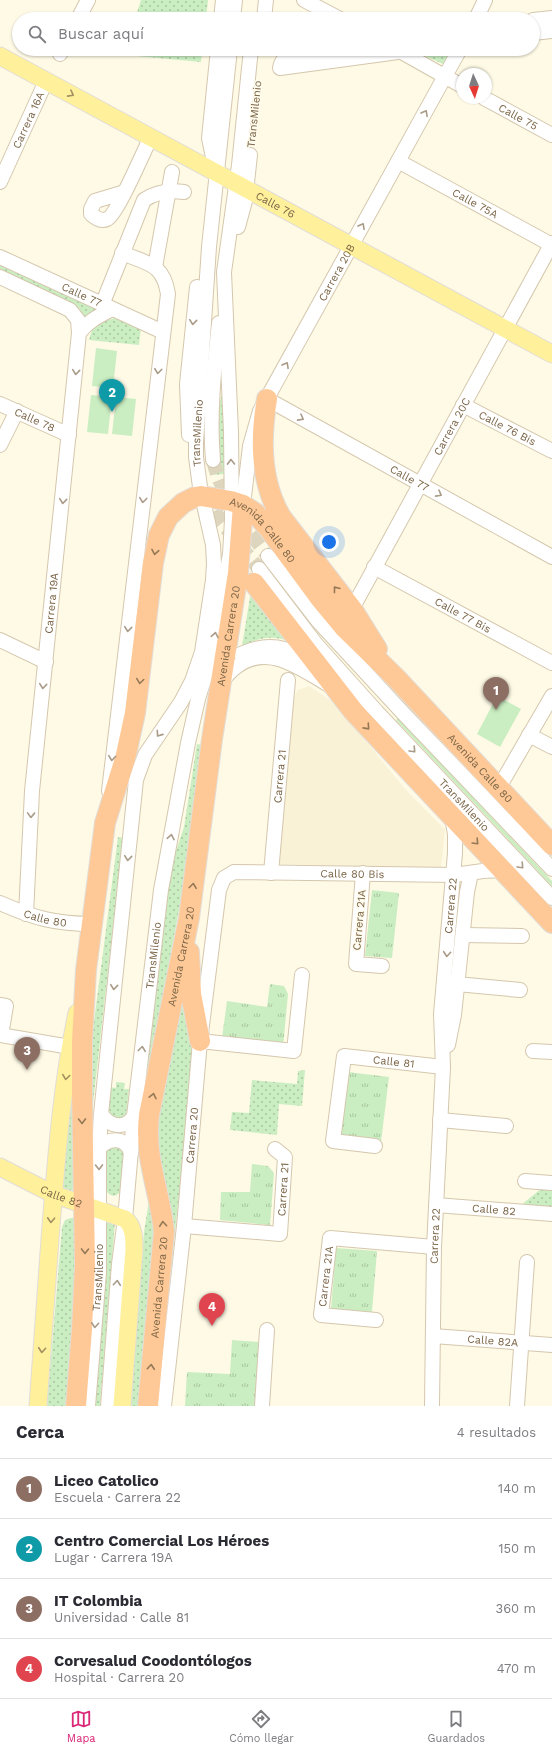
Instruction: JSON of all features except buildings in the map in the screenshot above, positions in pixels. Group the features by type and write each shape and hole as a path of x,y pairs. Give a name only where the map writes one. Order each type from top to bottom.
{"highway":[{"path":"267,399 263,421 262,444 267,481 276,508 281,517 352,609 397,679"},
{"path":"76,1406 85,1266 92,1207 82,1091 82,1042 86,970 105,823 125,759 135,713 153,563 159,535 168,517 177,508 190,499 201,496"},
{"name":"Avenida Calle 80","path":"201,496 238,503 255,513 344,627 397,679 498,789 552,845"},
{"name":"Avenida Carrera 20","path":"148,1406 164,1232 150,1161 148,1128 189,918 217,675 238,573 238,503"},
{"path":"256,576 316,664 342,684 363,722 552,923"},
{"path":"189,918 192,994 200,1041"}],"main road":[{"name":"Calle 76","path":"0,56 552,354"},
{"path":"38,1406 53,1194 62,1104 70,1047 86,970"},
{"name":"Calle 82","path":"0,1167 53,1194 125,1219"},
{"path":"122,1406 134,1245 131,1225 125,1219"}],"street":[{"path":"82,12 88,0"},
{"path":"222,12 223,0"},
{"path":"234,12 235,0"},
{"path":"255,12 256,0"},
{"path":"265,12 266,0"},
{"path":"304,0 327,12"},
{"path":"479,12 485,0"},
{"path":"540,19 552,18"},
{"path":"540,32 552,31"},
{"name":"TransMilenio","path":"88,1406 99,1273 92,1207 136,780 146,755 181,702 192,681 202,652 213,580 213,545 189,439 187,384 201,247 216,172 209,138 217,56"},
{"name":"TransMilenio","path":"195,466 209,247 229,56"},
{"name":"TransMilenio","path":"241,186 250,56"},
{"name":"TransMilenio","path":"213,460 210,430 211,398 224,272 241,186 260,56"},
{"path":"286,56 283,58 280,68 359,56"},
{"path":"409,56 456,82"},
{"name":"Carrera 20B","path":"238,503 247,469 252,436 260,411 456,56"},
{"name":"Carrera 16A","path":"0,182 46,81"},
{"name":"Calle 75","path":"492,102 552,136"},
{"path":"125,192 151,137"},
{"name":"Calle 75A","path":"398,161 552,244"},
{"path":"155,267 172,172"},
{"path":"79,333 84,326 107,307 122,253 144,200 169,191 184,192"},
{"name":"Carrera 20C","path":"352,609 552,244"},
{"path":"105,823 168,294 166,282 162,273 155,267 122,253"},
{"name":"Calle 77","path":"0,257 163,332"},
{"name":"TransMilenio","path":"224,272 230,395 238,503"},
{"name":"Calle 77","path":"0,277 70,310 78,320 79,333"},
{"name":"Carrera 19A","path":"26,914 32,790 79,333"},
{"name":"Calle 77","path":"267,399 552,557"},
{"name":"Calle 78","path":"0,404 69,436"},
{"name":"Calle 76 Bis","path":"463,405 552,451"},
{"path":"0,445 16,412"},
{"name":"TransMilenio","path":"268,556 318,621 404,714 552,869"},
{"name":"Calle 77 Bis","path":"374,568 552,663"},
{"name":"TransMilenio","path":"256,576 316,644 342,684 377,712 552,898"},
{"path":"0,640 46,662"},
{"name":"TransMilenio","path":"181,702 217,675 242,653 263,646 279,646 285,648 316,664"},
{"name":"TransMilenio","path":"108,1406 119,1264 125,1219 134,1116 162,890 178,796 192,755 199,721 205,702 217,675 244,662 257,658 273,657 290,662 342,684 404,714"},
{"name":"Carrera 21","path":"271,873 288,680"},
{"path":"498,789 552,696"},
{"path":"529,735 552,747"},
{"name":"Carrera 22","path":"432,1406 434,1246 443,1067 441,1014 456,845 452,818"},
{"name":"Carrera 22","path":"443,1067 454,1015 462,935 471,873 483,870 503,870"},
{"name":"Calle 80 Bis","path":"234,872 454,875 471,873"},
{"name":"Carrera 20","path":"164,1406 184,1226 200,1041 219,890 224,878 234,872"},
{"name":"Carrera 21A","path":"363,874 356,964 382,966"},
{"name":"Calle 80","path":"0,903 26,914 60,923 93,924"},
{"path":"462,935 522,936"},
{"path":"200,1041 294,1051 302,975"},
{"path":"457,984 520,990"},
{"path":"0,1005 6,1006 0,1035 70,1047"},
{"path":"533,1051 552,1052"},
{"name":"Calle 81","path":"375,1146 333,1141 344,1056 443,1067"},
{"path":"101,1114 105,1120 118,1126 125,1125 131,1121 134,1116"},
{"path":"440,1120 506,1126"},
{"path":"99,1148 108,1141 120,1141 129,1148 131,1153"},
{"name":"Carrera 21","path":"184,1226 280,1234 285,1158 275,1149"},
{"path":"525,1181 552,1183"},
{"name":"Calle 82","path":"436,1205 552,1214"},
{"name":"Carrera 21A","path":"376,1320 322,1315 330,1238 434,1246"},
{"path":"517,1406 527,1262"},
{"path":"262,1406 267,1330"},
{"name":"Calle 82A","path":"433,1336 552,1345"}],"shaded area":[{"path":"309,686 336,704 404,788 445,830 441,868 277,864 291,702 298,690"}],"green space":[{"path":"141,0 208,0 207,12 137,12"},
{"path":"137,56 201,56 201,62"},
{"path":"425,56 448,56 443,64"},
{"path":"0,262 101,308 83,320 80,309 74,304 0,270"},
{"path":"115,318 141,327 139,345 89,340 92,330 104,321"},
{"path":"96,348 117,351 113,388 92,386"},
{"path":"224,388 225,474 212,475 211,443 218,408"},
{"path":"91,395 112,397 108,434 87,432"},
{"path":"116,397 136,399 132,436 112,434"},
{"path":"251,591 292,642 278,638 267,638 242,646"},
{"path":"497,696 521,709 500,747 477,734"},
{"path":"398,718 552,881 552,886 396,720"},
{"path":"197,744 202,745 196,817 170,959 139,1114 170,869 184,827"},
{"path":"118,837 123,838 92,1112 90,1091 92,1037"},
{"path":"372,890 399,893 392,958 365,956"},
{"path":"184,979 194,1050 164,1337 154,1138"},
{"path":"270,984 284,986 288,994 283,1047 222,1038 227,1001 267,1007"},
{"path":"73,1068 76,1191 60,1188"},
{"path":"305,1070 302,1106 279,1104 277,1135 230,1130 232,1112 249,1113 252,1080 297,1084 298,1071"},
{"path":"348,1072 389,1077 381,1142 340,1136"},
{"path":"116,1082 125,1083 124,1089 129,1089 126,1115 124,1118 115,1119 108,1108 108,1101 109,1087 116,1088"},
{"path":"114,1147 120,1149 124,1154 120,1192 113,1196 107,1192 106,1153 109,1149"},
{"path":"252,1164 268,1166 274,1173 270,1225 220,1220 221,1192 250,1192"},
{"path":"542,1188 552,1188 552,1209 520,1206"},
{"path":"150,1195 156,1231 142,1406 130,1406 144,1232"},
{"path":"77,1218 70,1370 65,1406 47,1406 62,1227 65,1220"},
{"path":"105,1222 115,1222 100,1406 95,1406"},
{"path":"336,1248 377,1251 372,1312 331,1309"},
{"path":"232,1340 259,1342 255,1406 185,1406 187,1372 230,1374"}],"tunnel":[{"path":"213,460 228,499 243,523 268,556"},
{"path":"204,493 222,523 259,569"}],"place":[{"name":"Centro Comercial Los Héroes","path":"112,412"},
{"name":"Liceo Catolico","path":"496,710"},
{"name":"IT Colombia","path":"27,1070"},
{"name":"Corvesalud Coodontólogos","path":"212,1326"}]}
